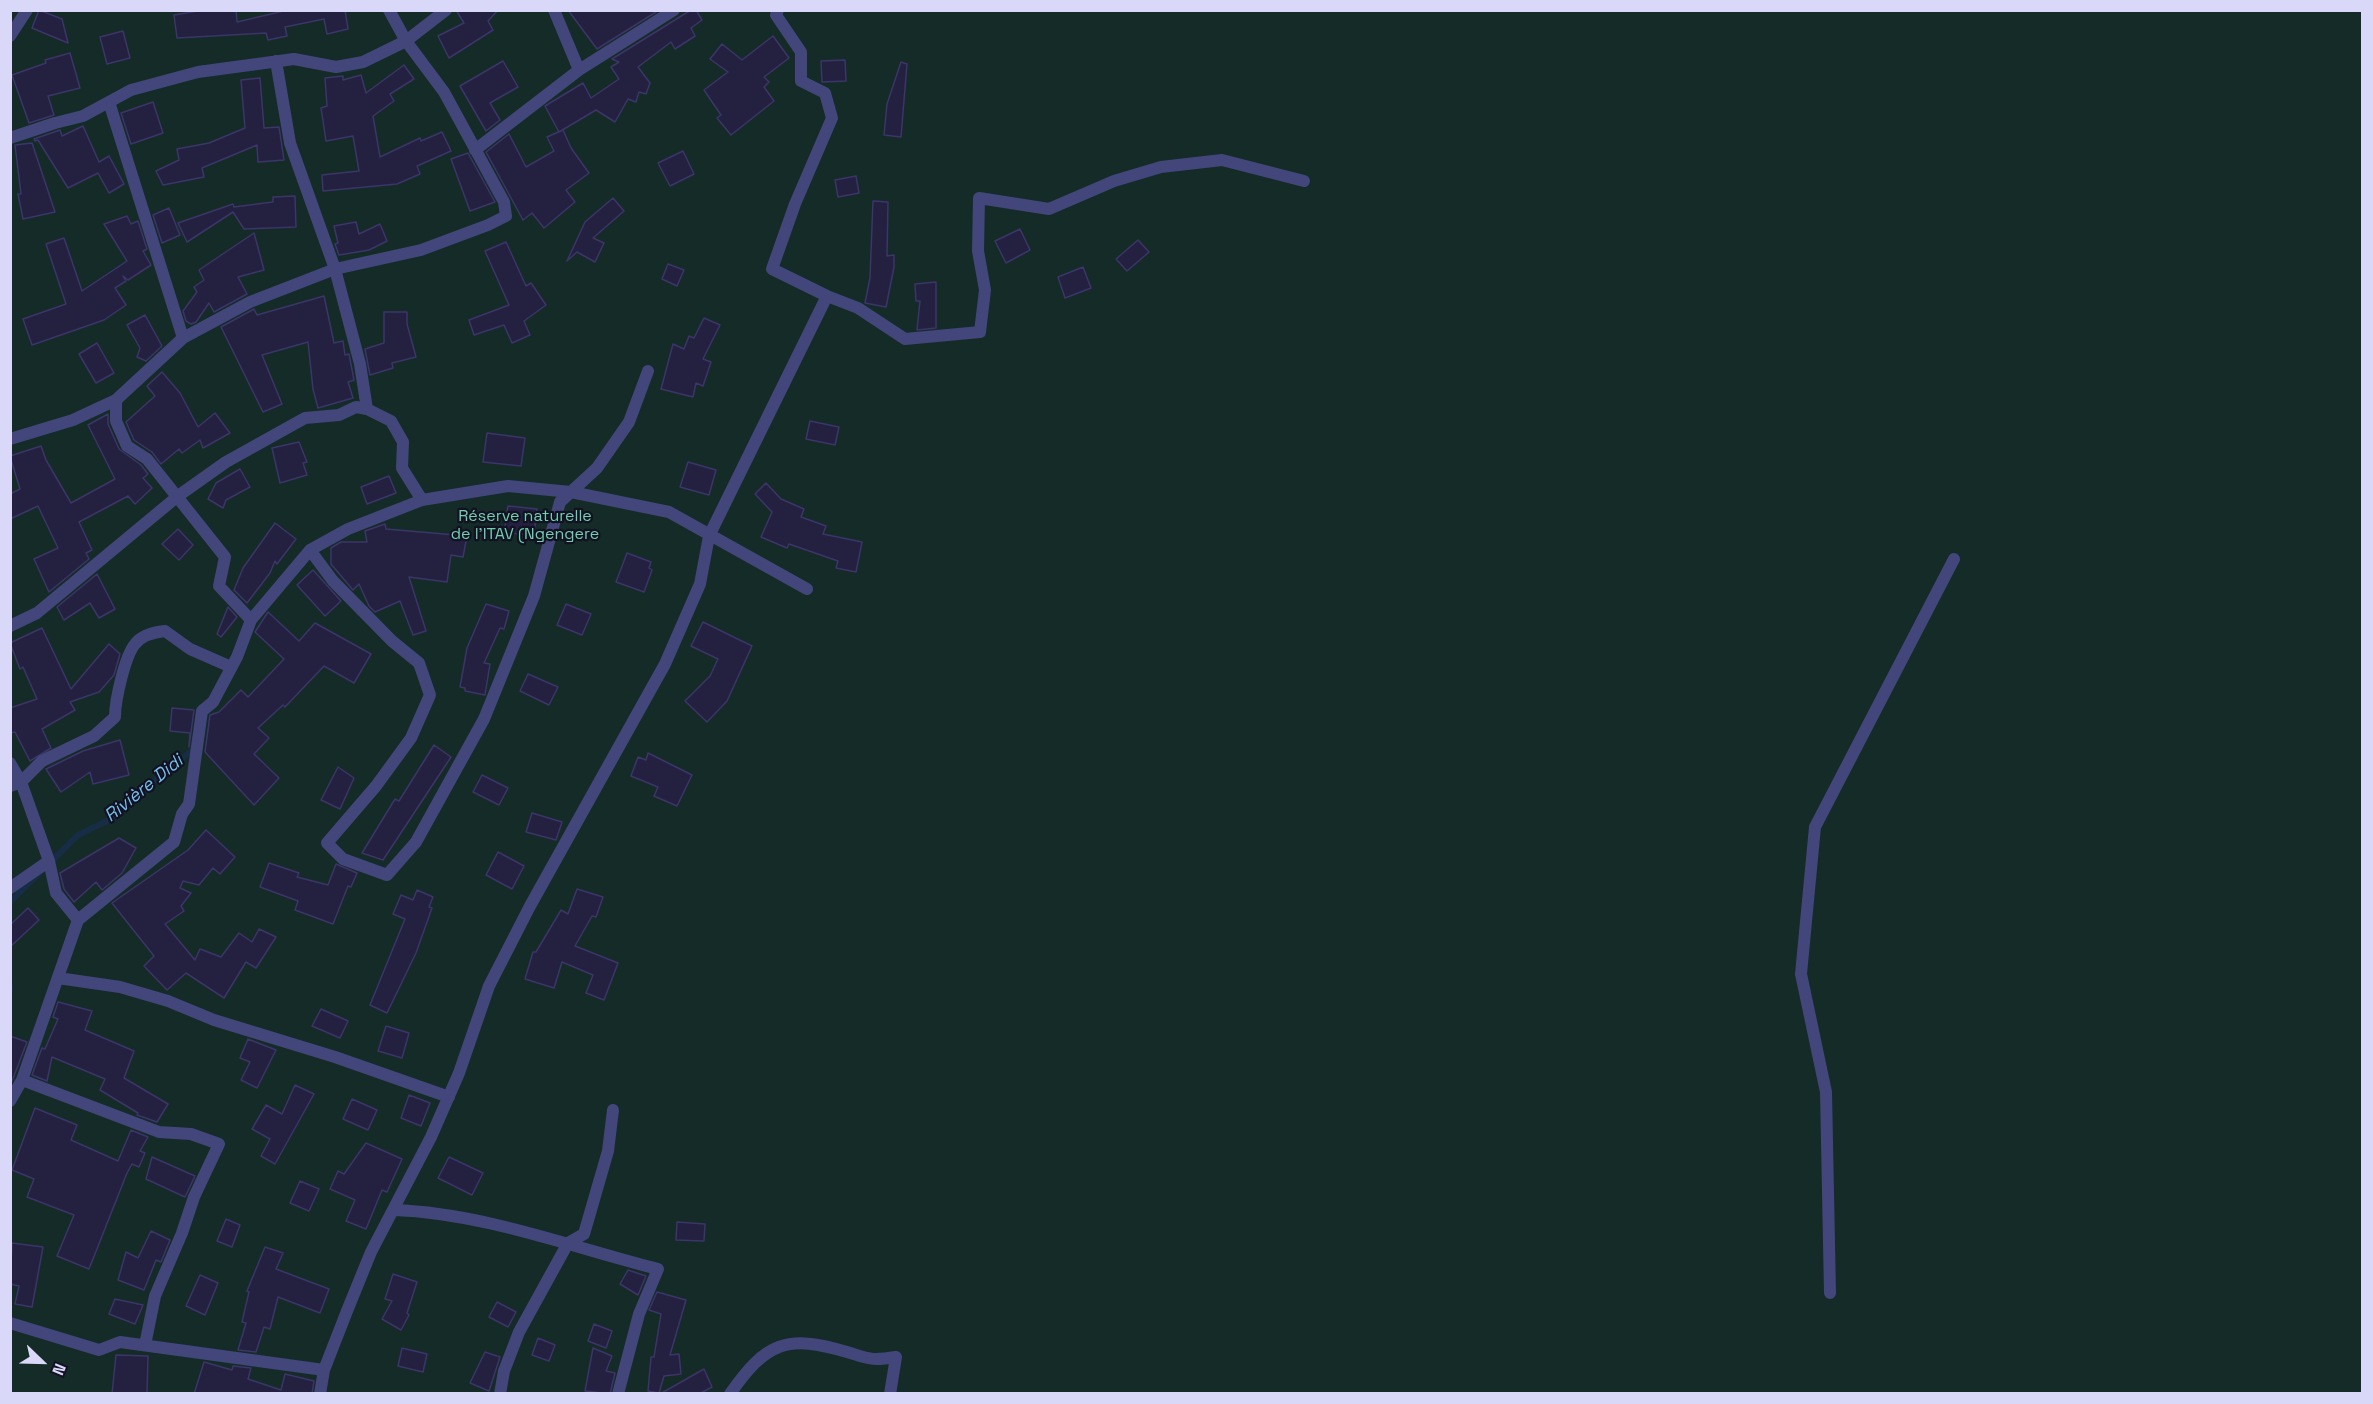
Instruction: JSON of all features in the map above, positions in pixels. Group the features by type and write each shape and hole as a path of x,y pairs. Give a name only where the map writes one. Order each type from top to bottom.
{"street":[{"path":"10,36 27,10"},
{"path":"10,438 73,420 116,400 183,338 250,302 335,269 421,250 506,216 504,202 444,92 406,41 389,10"},
{"path":"10,138 55,123 83,117 131,90 198,72 294,59 336,67 363,62 406,41 446,10"},
{"path":"554,10 579,70"},
{"path":"475,150 579,70 674,10"},
{"path":"778,10 776,15 801,52 801,81 825,93 832,118 795,204 772,269 827,296 858,308 905,339 980,332 985,290 978,250 979,198 1049,208 1114,181 1152,170 1222,160 1304,181"},
{"path":"276,61 290,143 335,269 360,364 367,409"},
{"path":"109,102 183,338"},
{"path":"320,1394 324,1370 371,1252 394,1210 448,1097 489,986 530,906 665,664 700,584 709,536 827,296"},
{"path":"310,550 333,581 392,641 419,663 430,695 411,738 376,786 327,843 343,859 387,874 416,842 484,719 534,596 560,502 597,468 629,422 648,371"},
{"path":"116,400 116,421 127,446 147,459 225,558 219,586 251,620"},
{"path":"10,626 37,613 178,496 226,462 305,418 339,415 356,407 367,409 391,421 403,442 402,468 422,500"},
{"path":"11,1101 22,1080 78,920 174,842 182,814 189,804 202,711 213,702 231,668 251,620 310,550 348,529 422,500 508,486 571,492 669,512 807,589"},
{"path":"1830,1293 1826,1092 1801,974 1815,827 1954,559"},
{"path":"16,784 42,761 94,736 115,717 116,696 135,644 154,632 165,631 190,649 231,668"},
{"path":"10,763 16,784 51,866 52,882 56,893 78,920"},
{"path":"10,888 51,866"},
{"path":"58,978 120,987 168,1001 214,1020 335,1057 448,1097"},
{"path":"22,1080 159,1132 191,1134 219,1144 194,1197 182,1233 155,1296 145,1346"},
{"path":"500,1394 504,1371 519,1332 568,1243 584,1234 608,1151 613,1110"},
{"path":"394,1210 427,1211 568,1243 658,1269 639,1314 618,1394"},
{"path":"10,1323 99,1350 120,1342 324,1370"},
{"path":"730,1394 765,1353 791,1341 845,1351 872,1361 896,1357 890,1394"}],"green space":[{"name":"Réserve naturelle de l'ITAV (Ngengere","path":"10,11 2362,11 2362,1393 11,1393"}],"building":[{"path":"39,10 62,19 68,43 32,28"},
{"path":"204,10 236,10 237,22 288,10 345,10 348,29 327,34 324,19 285,27 287,36 268,40 266,33 177,38 174,15"},
{"path":"456,10 498,10 488,21 493,30 449,58 438,36 464,23"},
{"path":"568,10 656,10 656,12 597,49"},
{"path":"691,10 696,10 702,20 691,28 695,36 675,49 671,42 638,67 650,83 646,94 639,92 636,102 628,99 615,122 596,110 559,132 545,106 583,83 591,98 619,79 611,67 619,62 612,59"},
{"path":"123,31 130,58 107,64 100,37"},
{"path":"773,36 789,58 764,77 769,82 764,87 774,101 731,135 717,118 721,115 704,90 728,72 710,59 722,44 742,60"},
{"path":"70,53 80,88 48,96 54,115 29,123 12,75 46,63 45,60"},
{"path":"845,60 846,81 822,82 821,61"},
{"path":"503,61 518,87 490,103 500,120 486,131 460,86"},
{"path":"901,62 907,64 901,137 884,135 887,104"},
{"path":"404,65 414,79 390,94 394,101 373,116 380,157 420,138 421,141 442,132 451,151 417,166 420,174 397,184 323,191 322,175 359,171 353,136 326,141 321,108 327,106 325,78 343,76 343,80 361,75 366,93"},
{"path":"260,78 264,128 279,127 284,160 258,162 257,145 202,168 204,177 163,185 156,171 179,160 177,149 209,143 245,128 241,80"},
{"path":"153,102 163,133 131,144 121,113"},
{"path":"83,126 99,162 109,156 124,184 109,193 98,173 68,188 38,140 34,139 60,130 62,136"},
{"path":"563,130 571,148 589,173 566,190 575,202 544,228 532,213 523,220 486,152 509,134 526,167 554,151 547,137"},
{"path":"32,143 55,212 23,219 18,194 21,194 15,145"},
{"path":"683,151 694,174 670,186 658,163"},
{"path":"468,153 495,202 470,211 451,159"},
{"path":"856,176 859,193 838,197 835,180"},
{"path":"295,196 296,227 244,229 233,212 187,242 178,223 233,204 234,207 273,202 273,197"},
{"path":"613,198 624,211 593,238 604,243 595,262 577,252 567,261 585,222"},
{"path":"873,201 888,202 887,256 894,255 894,267 886,307 865,303 870,278"},
{"path":"169,208 180,235 162,243 153,215"},
{"path":"127,216 131,224 138,221 147,249 143,251 151,265 128,280 123,276 126,281 115,288 126,305 104,320 32,345 23,319 66,304 46,244 64,238 82,291 127,261 104,224"},
{"path":"356,222 359,234 380,224 387,241 369,250 339,255 335,244 338,243 334,226"},
{"path":"1020,229 1030,250 1006,263 995,241"},
{"path":"254,233 264,270 238,277 247,294 214,312 209,303 196,322 191,324 186,321 183,311 197,292 194,287 204,280 199,270"},
{"path":"1138,240 1149,252 1127,271 1116,259"},
{"path":"506,242 526,286 531,283 546,305 524,321 530,335 512,343 504,325 474,335 469,320 509,305 485,251"},
{"path":"668,264 684,270 677,286 662,279"},
{"path":"1083,267 1091,288 1065,298 1058,277"},
{"path":"936,282 936,328 917,330 920,301 916,301 915,284"},
{"path":"324,296 334,343 343,341 345,355 349,354 354,380 348,382 353,398 318,408 313,389 308,342 262,355 282,404 263,412 221,327 254,309 257,315"},
{"path":"384,312 407,312 407,324 416,357 392,363 393,368 370,375 365,349 384,343"},
{"path":"145,315 162,346 146,361 137,357 140,348 127,325"},
{"path":"704,318 720,325 703,359 711,362 703,386 696,383 693,397 661,389 673,344 684,349 689,336 694,338"},
{"path":"97,343 114,373 96,383 79,354"},
{"path":"162,372 180,393 198,427 215,413 230,433 203,448 200,440 182,453 179,449 161,464 152,452 134,440 126,422 155,396 147,386"},
{"path":"108,414 108,424 119,449 141,465 148,474 143,478 152,488 135,504 128,496 79,522 92,550 86,553 89,559 49,592 34,559 58,548 38,506 10,519 10,494 20,489 10,456 41,446 46,460 71,503 115,479 88,425"},
{"path":"810,421 839,427 835,445 806,439"},
{"path":"487,433 525,438 521,466 483,462"},
{"path":"299,442 307,462 303,463 307,475 280,483 272,448"},
{"path":"688,462 716,470 709,495 680,487"},
{"path":"240,469 250,487 226,500 223,508 208,499 216,483"},
{"path":"389,476 396,493 367,504 361,487"},
{"path":"766,483 781,499 804,509 801,517 826,526 823,534 862,542 856,572 836,568 838,561 789,544 787,548 761,537 772,512 755,494"},
{"path":"508,506 537,509 534,536 504,532"},
{"path":"275,523 296,539 277,564 275,561 270,573 247,603 234,590 243,568"},
{"path":"385,524 386,529 467,536 463,557 451,555 447,582 409,577 426,631 413,635 400,601 375,612 369,606 359,584 353,590 331,564 331,548 341,542 367,542 365,531"},
{"path":"178,529 193,545 179,560 162,544"},
{"path":"627,553 651,562 649,568 652,570 644,592 616,582"},
{"path":"313,570 341,601 325,616 297,585"},
{"path":"97,574 115,609 99,618 90,603 64,620 57,607"},
{"path":"486,604 509,611 504,629 500,628 484,663 490,664 485,695 465,691 465,688 460,687 467,648"},
{"path":"566,604 591,614 582,635 557,625"},
{"path":"228,607 237,617 221,637 217,634"},
{"path":"268,612 299,641 315,623 371,654 354,683 324,666 285,707 283,705 258,728 269,738 254,754 279,778 254,805 205,752 210,715 219,712 241,690 248,697 284,659 255,632"},
{"path":"703,622 752,646 727,701 707,722 685,701 710,676 718,659 691,646"},
{"path":"42,628 71,689 109,644 120,654 114,675 99,692 70,702 75,710 42,729 51,748 30,761 15,732 10,733 10,708 37,699 23,667 20,669 10,643"},
{"path":"528,674 558,687 549,705 520,691"},
{"path":"172,708 194,710 189,747 190,733 170,731"},
{"path":"120,740 129,775 93,784 90,772 61,792 46,769 83,751"},
{"path":"434,745 451,757 383,860 362,853 395,799 399,801"},
{"path":"648,753 692,775 677,806 654,796 658,787 631,776 638,757 646,760"},
{"path":"338,767 354,778 340,809 321,800"},
{"path":"482,775 508,788 499,805 473,792"},
{"path":"532,813 562,822 556,840 526,832"},
{"path":"206,830 235,857 220,874 213,868 199,885 183,881 180,888 191,893 181,906 184,911 165,924 195,960 200,949 221,957 239,933 252,942 259,929 276,937 256,968 246,962 224,998 186,973 167,990 144,966 154,956 112,903 188,850"},
{"path":"119,838 136,848 122,873 102,890 96,882 74,902 64,889 60,873"},
{"path":"498,852 524,866 512,889 486,875"},
{"path":"269,863 299,873 297,877 328,885 336,864 357,873 351,887 348,886 333,924 295,910 298,901 260,887"},
{"path":"577,889 603,897 596,917 592,916 575,946 618,963 604,1000 586,993 593,975 562,962 554,988 525,979 533,952 536,952 561,910 568,914"},
{"path":"417,890 433,897 429,907 432,908 416,953 387,1013 370,1005 405,919 393,914 401,895 413,900"},
{"path":"28,908 39,920 10,947 10,925"},
{"path":"58,1002 92,1011 85,1030 134,1051 124,1078 168,1104 157,1122 137,1115 138,1113 100,1090 105,1079 52,1057 47,1081 32,1075 42,1048 45,1049 58,1019 53,1017"},
{"path":"321,1009 348,1021 340,1038 312,1026"},
{"path":"386,1026 409,1033 402,1058 378,1051"},
{"path":"10,1036 27,1042 12,1081 10,1080"},
{"path":"248,1039 276,1050 257,1088 241,1080 250,1062 240,1058"},
{"path":"295,1085 314,1094 275,1164 261,1156 270,1139 252,1129 266,1105 282,1114"},
{"path":"409,1095 430,1103 421,1126 401,1118"},
{"path":"352,1099 377,1110 368,1130 343,1119"},
{"path":"35,1108 77,1125 71,1140 118,1161 131,1130 148,1137 140,1151 145,1153 139,1167 132,1164 127,1173 89,1269 57,1256 74,1215 27,1197 34,1179 12,1170"},
{"path":"366,1143 402,1159 387,1192 382,1190 366,1229 346,1221 355,1200 330,1189 338,1171 344,1174"},
{"path":"152,1157 195,1176 185,1197 146,1179"},
{"path":"449,1157 483,1173 472,1195 438,1178"},
{"path":"300,1181 319,1189 309,1211 290,1203"},
{"path":"226,1219 240,1225 232,1247 217,1241"},
{"path":"677,1222 705,1224 704,1241 676,1240"},
{"path":"151,1231 170,1240 161,1262 156,1260 144,1290 118,1280 126,1252 138,1258"},
{"path":"12,1243 43,1247 32,1307 15,1304 19,1286 10,1284"},
{"path":"265,1247 283,1253 276,1269 329,1289 320,1313 278,1297 270,1329 264,1327 256,1352 238,1350 246,1323 242,1322 249,1292 247,1291"},
{"path":"628,1270 646,1276 638,1295 620,1284"},
{"path":"393,1274 417,1282 407,1313 409,1315 401,1330 382,1319 392,1301 385,1299"},
{"path":"200,1275 218,1283 205,1315 186,1306"},
{"path":"657,1292 686,1300 670,1355 679,1354 681,1374 664,1376 659,1393 648,1391 651,1357 654,1357 661,1314 649,1310"},
{"path":"115,1299 143,1305 135,1324 109,1314"},
{"path":"497,1302 516,1312 508,1327 489,1317"},
{"path":"594,1324 612,1331 606,1348 588,1341"},
{"path":"538,1338 555,1345 549,1361 532,1355"},
{"path":"402,1348 427,1354 423,1372 398,1366"},
{"path":"593,1348 612,1356 606,1371 615,1373 610,1394 585,1391"},
{"path":"485,1352 500,1357 489,1391 470,1383"},
{"path":"116,1355 148,1356 147,1394 112,1394"},
{"path":"204,1362 232,1370 233,1366 251,1368 248,1379 281,1390 285,1374 314,1381 312,1394 194,1394"},
{"path":"704,1369 712,1387 699,1394 660,1394"}],"waterway":[{"name":"Rivière Didi","path":"10,902 78,835 115,817 195,748"},
{"name":"Rivière Didi","path":"10,985 10,990"}]}
